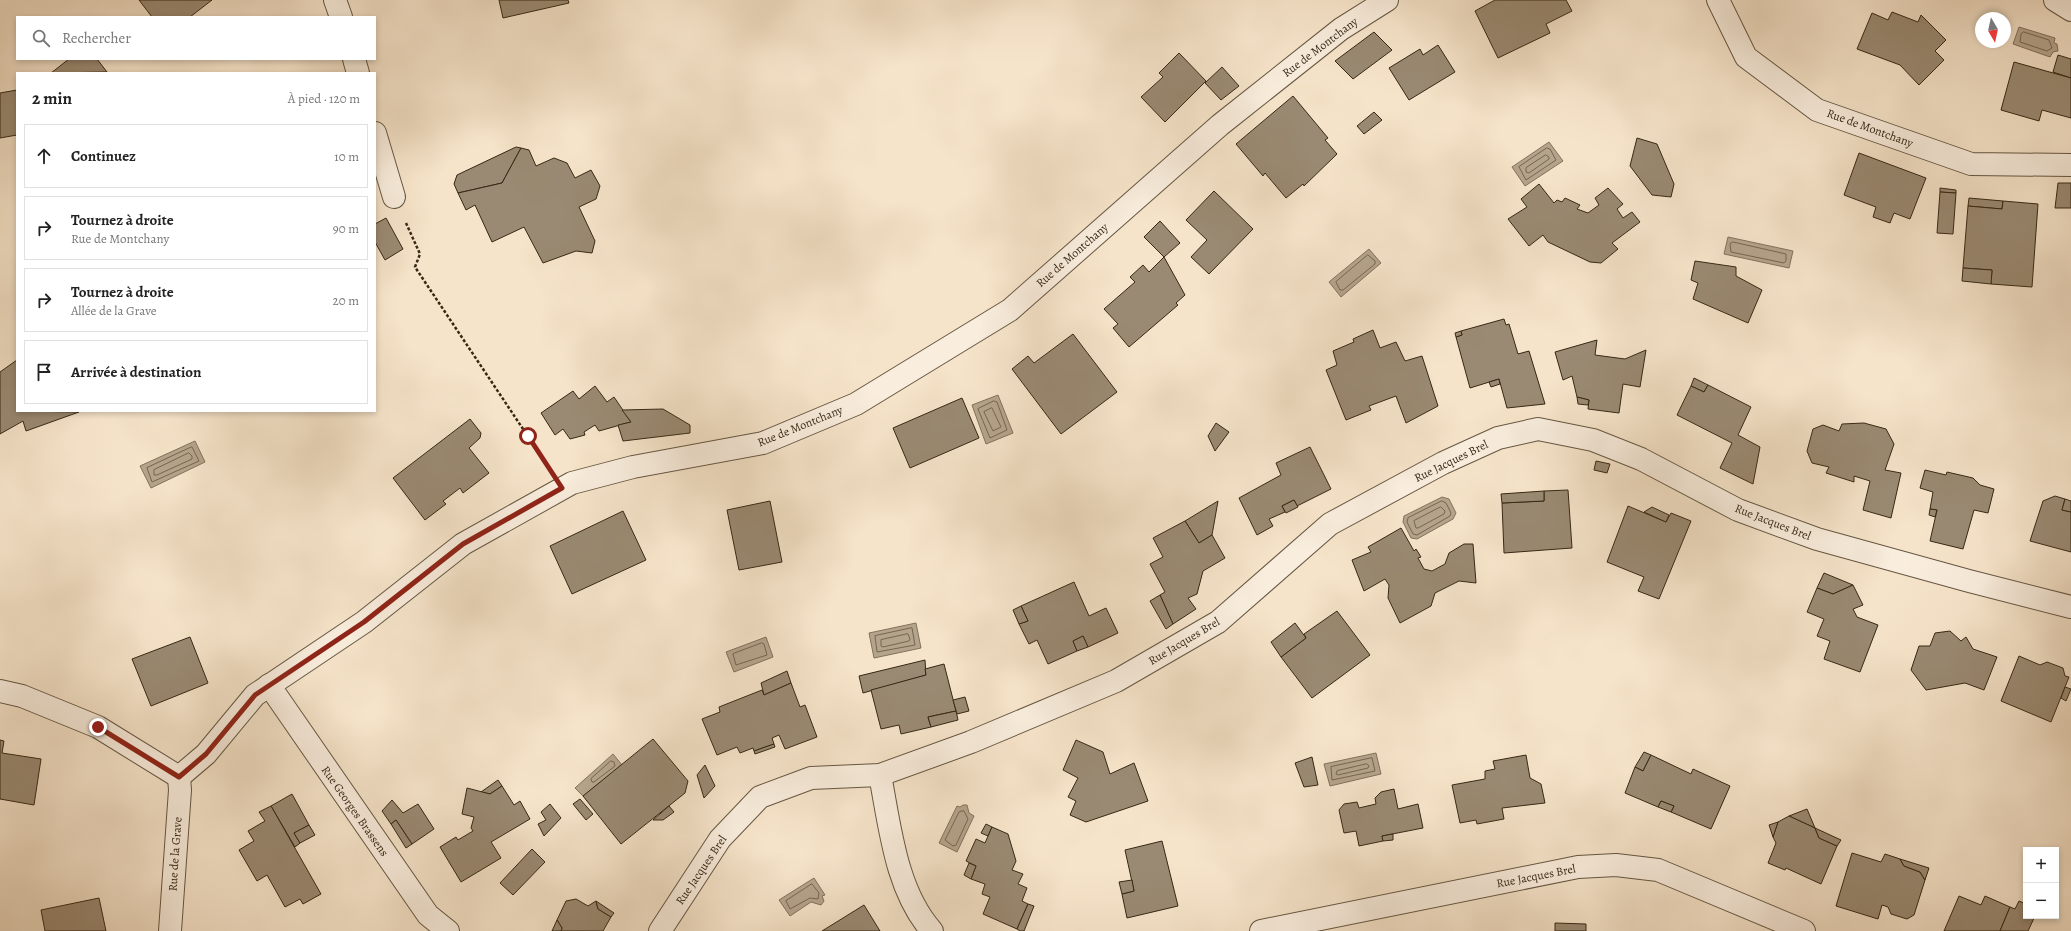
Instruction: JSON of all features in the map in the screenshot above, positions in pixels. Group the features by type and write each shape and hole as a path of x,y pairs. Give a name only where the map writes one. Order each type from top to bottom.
{"street":[{"path":"335,0 341,16"},
{"name":"Rue de Montchany","path":"179,777 206,754 255,695 364,622 463,544 562,488 572,483 633,466 763,443 856,404 1010,310 1220,125 1341,29 1387,0"},
{"name":"Rue de Montchany","path":"1718,0 1746,57 1818,110 1971,164 2071,165"},
{"path":"2055,0 2071,10"},
{"path":"354,60 358,72"},
{"path":"376,136 394,197"},
{"name":"Rue Jacques Brel","path":"660,931 720,839 760,797 810,778 880,776 971,742 1116,681 1218,622 1330,524 1443,463 1491,441 1538,429 1593,440 1641,459 1738,510 1817,539 1969,581 2071,607"},
{"name":"Rue Georges Brassens","path":"269,685 428,915 448,931"},
{"path":"0,691 22,696 98,727 179,777"},
{"path":"880,776 898,868 922,920 932,931"},
{"name":"Rue de la Grave","path":"170,931 180,790 179,777"},
{"name":"Rue Jacques Brel","path":"1261,931 1578,867 1616,865 1658,870 1804,931"}],"path":[{"path":"420,254 415,267 562,488"}],"water":[{"path":"2019,27 2055,38 2054,43 2057,44 2058,51 2053,52 2050,57 2013,44"},
{"path":"1549,142 1563,161 1525,186 1512,167"},
{"path":"1728,237 1793,251 1789,268 1724,254"},
{"path":"1369,249 1381,263 1341,297 1329,282"},
{"path":"998,395 1013,433 986,444 972,405"},
{"path":"195,441 205,462 151,488 140,466"},
{"path":"1442,497 1449,499 1456,513 1453,519 1417,539 1411,538 1403,522 1404,516"},
{"path":"916,623 921,648 874,658 869,633"},
{"path":"766,637 773,657 734,672 726,652"},
{"path":"1376,753 1381,774 1330,786 1324,764"},
{"path":"613,754 622,765 583,796 575,788"},
{"path":"967,805 969,813 974,816 957,852 939,843 957,806 960,807"},
{"path":"814,878 825,895 822,896 824,901 821,905 811,902 790,916 779,900"}],"building":[{"path":"139,0 212,0 191,16 151,16"},
{"path":"499,0 568,0 569,3 503,18"},
{"path":"1495,0 1566,0 1572,11 1546,24 1550,33 1498,58 1475,11"},
{"path":"1892,12 1918,22 1921,15 1946,40 1935,51 1944,60 1919,85 1900,65 1857,49 1872,13 1888,20"},
{"path":"1374,32 1392,50 1353,79 1335,61"},
{"path":"1438,45 1455,72 1409,100 1389,68 1420,49 1423,55"},
{"path":"1179,53 1206,81 1165,122 1141,97 1163,77 1159,73"},
{"path":"2058,55 2071,59 2071,78 2053,72"},
{"path":"68,60 98,60 107,72 52,72"},
{"path":"2014,62 2071,78 2071,118 2042,110 2039,121 2001,110"},
{"path":"1222,67 1239,86 1221,100 1205,83"},
{"path":"16,90 16,135 0,138 0,93"},
{"path":"1293,96 1328,138 1325,140 1337,154 1304,186 1303,184 1286,198 1265,173 1263,176 1236,144"},
{"path":"1374,112 1382,120 1364,134 1357,126"},
{"path":"1637,138 1657,144 1674,184 1671,197 1652,195 1630,166"},
{"path":"516,147 521,148 502,183 458,193 454,184 457,175"},
{"path":"521,148 529,150 536,166 554,158 567,163 575,178 591,170 600,186 596,199 579,207 595,241 592,253 576,251 543,263 524,227 492,242 475,205 466,210 458,193 502,183"},
{"path":"1859,153 1926,178 1910,219 1894,213 1890,223 1873,217 1876,207 1844,195"},
{"path":"2058,183 2071,183 2071,208 2055,208"},
{"path":"1539,184 1554,203 1557,200 1562,202 1565,198 1580,205 1577,209 1588,213 1599,205 1595,198 1608,188 1623,204 1617,209 1623,218 1632,212 1640,222 1612,243 1618,249 1601,263 1590,262 1548,242 1543,235 1529,246 1508,219 1527,207 1521,199"},
{"path":"1940,188 1956,190 1956,193 1940,192"},
{"path":"1214,191 1253,229 1209,274 1191,257 1207,240 1186,220"},
{"path":"1940,192 1956,193 1953,234 1937,233"},
{"path":"1969,198 2003,201 2002,209 1968,206"},
{"path":"2003,201 2038,204 2032,287 1991,284 1992,270 1963,268 1968,206 2002,209"},
{"path":"386,218 403,249 385,260 376,244 376,223"},
{"path":"1160,221 1180,243 1164,257 1144,237"},
{"path":"1164,257 1185,295 1176,303 1178,305 1129,347 1113,328 1118,324 1104,309 1135,282 1130,277 1143,265 1149,272"},
{"path":"1695,261 1736,267 1736,276 1762,290 1748,323 1693,299 1698,283 1691,280"},
{"path":"1963,268 1992,270 1991,284 1962,281"},
{"path":"1504,319 1506,325 1509,324 1518,354 1529,351 1545,404 1507,408 1499,379 1470,388 1456,337 1462,335 1461,331"},
{"path":"1373,330 1380,348 1396,342 1405,361 1422,356 1438,406 1406,423 1396,396 1369,406 1371,410 1346,420 1326,370 1337,365 1333,351 1354,342 1353,339"},
{"path":"1461,331 1462,335 1456,337 1455,333"},
{"path":"1073,334 1117,392 1061,434 1012,369 1028,356 1034,363"},
{"path":"1597,340 1595,355 1625,359 1646,350 1640,387 1623,384 1619,413 1588,409 1589,400 1577,397 1572,376 1563,380 1555,352"},
{"path":"16,361 16,412 79,412 26,431 23,421 0,434 0,372"},
{"path":"1694,378 1708,385 1704,392 1691,386"},
{"path":"1499,379 1500,384 1491,387 1489,382"},
{"path":"1708,385 1751,407 1738,435 1760,447 1753,484 1720,468 1732,443 1677,415 1691,386 1704,392"},
{"path":"595,386 607,402 614,397 631,422 599,431 595,425 584,432 585,435 570,439 563,429 555,435 541,413 573,391 579,399"},
{"path":"1577,397 1589,400 1588,405 1578,404"},
{"path":"962,398 979,438 910,468 893,428"},
{"path":"663,409 690,425 690,433 623,441 618,425 631,422 622,410"},
{"path":"470,419 481,433 480,438 469,448 489,473 463,493 460,488 443,501 446,504 425,520 393,478"},
{"path":"1216,423 1229,432 1215,451 1208,436"},
{"path":"1864,423 1886,429 1894,444 1885,470 1901,473 1891,518 1863,510 1870,481 1854,476 1854,482 1826,473 1829,467 1812,463 1807,451 1813,429 1823,425 1839,431 1842,424"},
{"path":"1310,447 1331,489 1297,506 1294,500 1282,506 1285,512 1269,519 1273,526 1257,535 1239,498 1281,475 1276,463"},
{"path":"1596,461 1610,464 1607,473 1594,470"},
{"path":"1925,470 1946,475 1947,472 1973,478 1980,485 1994,489 1988,513 1974,510 1963,549 1930,541 1937,510 1930,509 1933,492 1920,488"},
{"path":"1568,490 1572,548 1504,553 1502,503 1544,501 1544,491"},
{"path":"1544,491 1544,501 1502,503 1501,494"},
{"path":"2055,496 2065,499 2062,510 2071,512 2071,552 2030,541 2043,501"},
{"path":"2065,499 2071,501 2071,512 2062,510"},
{"path":"1294,500 1298,507 1286,513 1282,506"},
{"path":"770,501 782,562 739,570 727,510"},
{"path":"1218,501 1212,535 1199,543 1185,521"},
{"path":"1628,506 1666,522 1671,513 1691,521 1659,599 1638,591 1644,577 1607,562"},
{"path":"1652,507 1669,515 1666,522 1644,512"},
{"path":"1930,509 1937,510 1935,517 1929,515"},
{"path":"623,511 646,560 572,594 550,546"},
{"path":"1185,521 1199,543 1212,535 1225,558 1203,571 1197,594 1188,598 1196,609 1173,624 1160,595 1165,592 1150,564 1163,557 1153,538"},
{"path":"1401,528 1414,551 1416,549 1421,557 1418,558 1424,569 1432,571 1445,564 1449,553 1464,544 1473,544 1476,583 1459,581 1435,593 1431,606 1400,623 1388,598 1389,585 1385,579 1364,591 1352,560 1371,552 1368,547"},
{"path":"1824,573 1853,585 1833,594 1817,588"},
{"path":"1074,582 1089,616 1106,608 1118,633 1088,647 1083,636 1073,641 1077,651 1048,664 1037,640 1029,644 1019,624 1028,621 1021,606"},
{"path":"1853,585 1863,605 1853,609 1857,617 1878,625 1860,672 1824,659 1830,641 1817,636 1824,619 1807,612 1817,588 1833,594"},
{"path":"1160,595 1173,624 1166,629 1150,601"},
{"path":"1021,606 1028,621 1019,624 1013,610"},
{"path":"1337,611 1370,655 1312,698 1281,657 1306,638 1304,634"},
{"path":"1295,623 1306,638 1281,657 1271,642"},
{"path":"1950,631 1961,641 1966,637 1973,649 1997,657 1984,690 1965,683 1926,690 1911,670 1919,646 1930,646 1935,633"},
{"path":"1083,636 1088,647 1077,651 1073,641"},
{"path":"190,637 208,683 151,706 132,659"},
{"path":"2019,656 2040,665 2047,662 2063,668 2065,676 2069,677 2051,722 2001,701"},
{"path":"925,660 926,675 863,693 859,676"},
{"path":"944,664 956,711 928,717 931,727 901,734 899,725 881,729 871,690 926,675 925,669"},
{"path":"787,671 791,683 764,695 761,683"},
{"path":"791,683 800,707 805,705 817,737 785,749 779,735 772,738 774,744 754,751 753,748 740,753 737,747 717,755 702,719 720,712 719,707 762,690 764,695"},
{"path":"2065,687 2071,689 2066,701 2061,698"},
{"path":"965,697 969,711 957,714 953,700"},
{"path":"956,711 958,720 931,727 928,717"},
{"path":"653,739 688,781 685,793 621,844 583,796"},
{"path":"0,740 4,741 2,753 41,759 34,805 0,799"},
{"path":"1076,740 1103,752 1110,774 1134,763 1148,801 1086,822 1070,815 1076,801 1068,797 1078,778 1063,770"},
{"path":"774,744 775,747 755,754 754,751"},
{"path":"1644,752 1651,755 1643,771 1635,767"},
{"path":"1526,755 1530,778 1541,784 1545,803 1502,808 1504,819 1477,824 1476,820 1460,823 1452,785 1485,779 1485,771 1495,769 1493,761"},
{"path":"1651,755 1691,774 1693,769 1730,786 1711,829 1671,812 1674,806 1661,801 1658,807 1625,793 1635,767 1643,771"},
{"path":"1312,757 1318,785 1304,787 1295,763"},
{"path":"705,765 715,786 704,798 697,775"},
{"path":"498,780 502,786 490,794 481,792"},
{"path":"502,786 514,805 520,801 530,819 491,842 501,858 461,882 440,847 456,837 458,840 473,831 471,828 474,817 462,814 467,788 490,794"},
{"path":"1394,789 1398,809 1418,804 1423,828 1382,836 1383,841 1359,846 1356,831 1344,833 1339,810 1344,804 1357,802 1359,808 1376,804 1375,798 1381,792"},
{"path":"292,794 309,825 294,833 300,843 295,847 271,806"},
{"path":"580,799 593,814 586,820 573,804"},
{"path":"392,800 403,813 418,804 434,829 412,844 396,820 391,824 382,811"},
{"path":"1661,801 1674,806 1671,812 1658,807"},
{"path":"550,804 561,818 544,836 538,824 546,820 541,812"},
{"path":"271,806 321,894 303,904 300,899 285,907 267,875 257,881 239,850 254,841 248,831 265,821 259,812"},
{"path":"669,806 674,812 663,820 653,820"},
{"path":"1807,809 1815,828 1789,816"},
{"path":"1789,816 1815,828 1819,838 1837,846 1821,884 1786,868 1785,870 1768,863 1776,843 1773,837 1778,822"},
{"path":"396,820 412,844 406,848 391,824"},
{"path":"1778,822 1773,837 1769,825"},
{"path":"986,824 992,827 988,836 981,833"},
{"path":"309,825 315,835 300,843 294,833"},
{"path":"992,827 1008,834 1016,861 1012,870 1023,874 1018,884 1027,888 1022,901 1028,904 1017,929 983,914 990,897 982,894 985,884 971,879 976,866 966,861 976,839 985,843"},
{"path":"1815,828 1841,840 1837,846 1819,838"},
{"path":"1393,834 1393,840 1383,841 1382,836"},
{"path":"1162,841 1178,906 1127,918 1122,894 1134,891 1125,850"},
{"path":"532,849 545,862 513,895 500,883"},
{"path":"1852,853 1881,862 1885,854 1900,859 1904,866 1920,872 1925,880 1914,915 1907,919 1891,914 1888,907 1882,905 1878,919 1836,906"},
{"path":"1900,859 1929,868 1925,880 1920,872 1904,866"},
{"path":"969,863 976,866 971,879 964,875"},
{"path":"1132,880 1134,891 1122,894 1119,882"},
{"path":"1959,896 1981,905 1985,896 2010,907 2000,931 1944,931"},
{"path":"99,898 106,931 45,931 41,910"},
{"path":"576,899 588,906 596,901 598,909 611,917 603,931 561,931 562,928 557,920 566,901"},
{"path":"596,901 614,913 611,917 598,909"},
{"path":"2019,901 2023,903 2023,919 2034,919 2028,931 2000,931 2010,907 2015,909"},
{"path":"1028,904 1034,906 1024,931 1020,931 1017,929"},
{"path":"864,905 880,931 822,931"},
{"path":"557,920 562,928 561,931 552,931"},
{"path":"1555,923 1586,924 1586,931 1555,931"}],"route":[{"path":"98,727 179,777 206,754 255,695 364,622 463,544 562,488 528,436"}]}
